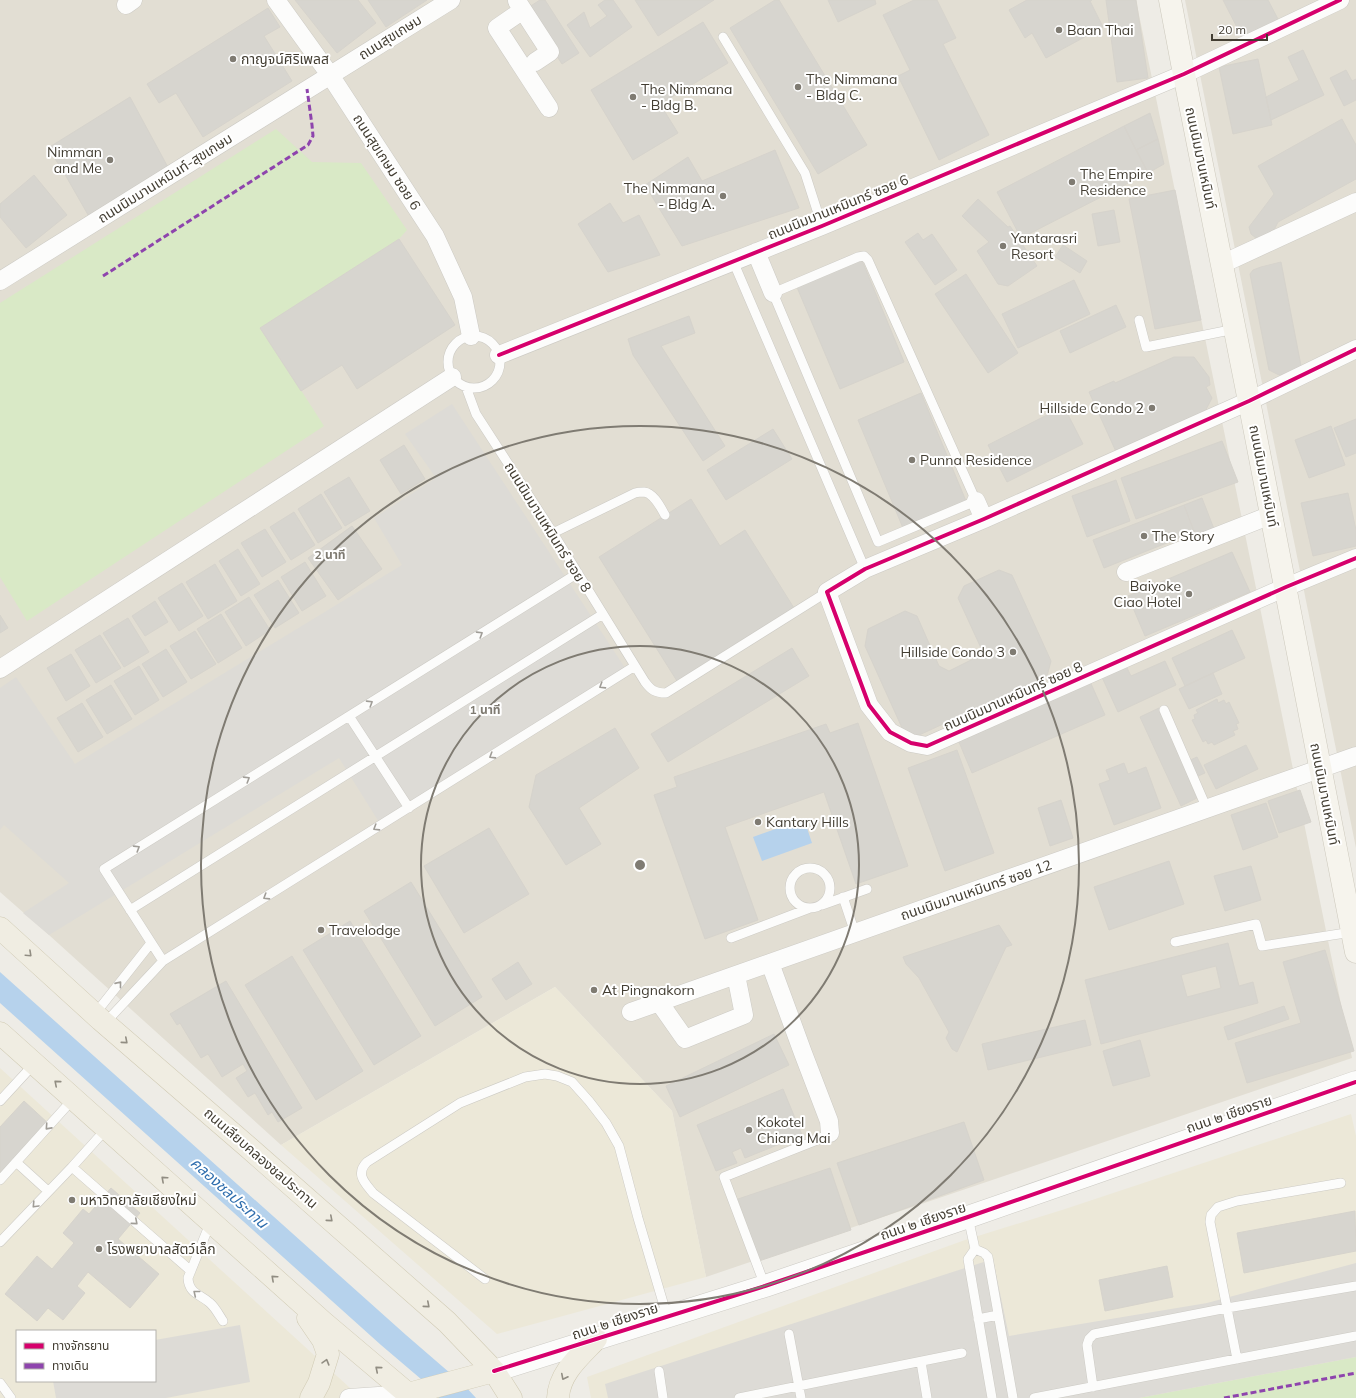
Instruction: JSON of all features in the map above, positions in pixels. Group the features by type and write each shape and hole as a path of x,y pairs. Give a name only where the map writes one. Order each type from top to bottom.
{"main road":[{"name":"ถนนนิมมานเหมินท์","path":"1170,0 1286,587 1320,768 1355,938"},
{"name":"ถนนเลียบคลองชลประทาน","path":"0,928 100,1019 441,1317 494,1371 511,1398"},
{"path":"0,1033 291,1293 409,1395 494,1371"},
{"path":"291,1293 324,1340 328,1354 319,1383 311,1398"},
{"path":"558,1398 558,1388 569,1367 596,1339"}],"street":[{"name":"ถนนสุขเกษม ซอย 6","path":"276,0 330,75 435,236 463,297 471,336"},
{"name":"ถนนสุขเกษม","path":"330,75 451,0"},
{"name":"ถนนนิมมานเหมินทร์ ซอย 6","path":"499,355 822,226 1184,74 1340,0"},
{"path":"536,62 550,52 520,5 497,28 549,108"},
{"name":"ถนนนิมมานเหมินท์-สุขเกษม","path":"0,281 330,75"},
{"path":"1222,264 1356,202"},
{"path":"756,252 773,292"},
{"path":"827,592 865,569 984,519 1249,401 1356,349"},
{"path":"0,669 459,382"},
{"path":"976,501 984,519"},
{"path":"1126,572 1271,515"},
{"name":"ถนนนิมมานเหมินทร์ ซอย 8","path":"827,592 869,705 890,732 911,743 927,746 1286,587 1356,558"},
{"name":"ถนนนิมมานเหมินทร์ ซอย 12","path":"631,1012 1356,756"},
{"path":"770,963 829,1121 830,1134"},
{"path":"659,1002 685,1039 744,1015 736,975"},
{"name":"ถนน ๒ เชียงราย","path":"494,1371 765,1286 1356,1082"},
{"path":"349,1398 409,1395"}],"lane":[{"path":"723,37 805,173 822,226"},
{"path":"864,256 868,260 976,501 878,542 773,292 858,257 864,256"},
{"path":"733,262 865,569"},
{"path":"1139,320 1146,347 1235,329"},
{"path":"471,336 485,338 492,343 499,355 500,363 495,378 482,387 474,388 459,382 449,371 449,355 452,348 457,342 471,336"},
{"name":"ถนนนิมมานเหมินทร์ ซอย 8","path":"459,382 476,414 553,533 635,666 651,689 657,693 666,694 827,592"},
{"path":"553,533 635,493 645,492 650,495 665,515"},
{"path":"163,961 104,868 578,573"},
{"path":"130,910 603,614"},
{"path":"100,1019 163,961 635,666"},
{"path":"1164,710 1207,808"},
{"path":"349,716 409,808"},
{"path":"822,905 829,895 830,883 828,877 818,869 806,868 795,875 790,887 790,893 797,904 803,907 816,908 868,889"},
{"path":"843,897 855,933"},
{"path":"731,938 810,908"},
{"path":"1175,942 1256,924 1262,946 1355,938"},
{"path":"100,1019 151,943"},
{"path":"0,1101 34,1063"},
{"path":"485,1279 374,1193 362,1177 361,1172 363,1166 460,1103 525,1077 545,1074 557,1076 572,1082 589,1101 606,1123 619,1146 638,1218 667,1316"},
{"path":"0,1180 74,1098"},
{"path":"0,1242 72,1168 107,1128"},
{"path":"765,1286 724,1177 830,1134"},
{"path":"16,1162 48,1191"},
{"path":"72,1168 191,1271"},
{"path":"1237,1359 1210,1222 1211,1215 1218,1207 1237,1201 1341,1183"},
{"path":"968,1217 975,1249 968,1259 992,1398"},
{"path":"211,1221 188,1278 189,1285 194,1293 211,1303 223,1321"},
{"path":"975,1249 984,1253 988,1257 1013,1398"},
{"path":"1093,1387 1087,1345 1089,1339 1094,1334 1227,1308 1356,1286"},
{"path":"978,1319 998,1315"},
{"path":"789,1334 801,1398"},
{"path":"1034,1398 1356,1336"},
{"path":"739,1398 962,1354"},
{"path":"921,1362 927,1398"},
{"path":"659,1371 663,1398"},
{"path":"0,1383 11,1398"}],"shaded area":[{"path":"0,0 1136,0 1352,1058 706,1277 672,1111 555,987 281,1145 0,892"},
{"path":"1185,0 1356,0 1356,848 1244,294"},
{"path":"452,404 629,674 382,827 339,758 49,935 23,913 69,883 4,825 0,830 0,688 16,677 75,764 402,565 374,518 436,478 405,434"},
{"path":"555,987 672,1111 706,1277 497,1334 281,1145"},
{"name":"มหาวิทยาลัยเชียงใหม่","path":"0,1068 361,1398 0,1398"},
{"path":"1351,1114 1356,1136 1356,1398 591,1398 587,1377 965,1240 1062,1210"},
{"path":"993,1259 1009,1336 1207,1303 1356,1263 1356,1357 1139,1398 608,1398 605,1384"},
{"path":"240,1325 250,1382 166,1398 56,1398 53,1382 156,1382 156,1340"}],"green space":[{"path":"276,129 312,162 361,163 407,230 399,239 261,328 324,426 27,621 0,577 0,303"},
{"path":"1356,1357 1356,1398 1139,1398"}],"water":[{"path":"804,819 812,843 762,861 753,837"},
{"name":"คลองชลประทาน","path":"0,972 465,1386 476,1398 439,1398 428,1385 381,1345 0,1003"}],"building":[{"path":"295,0 358,0 376,23 337,53"},
{"path":"368,0 427,0 386,27"},
{"path":"540,0 545,0 579,53 562,64 526,9"},
{"path":"605,0 613,0 632,27 590,57 567,25 584,12 590,28 607,16 598,5"},
{"path":"635,0 714,0 658,36"},
{"name":"The Nimmana - Bldg C.","path":"775,0 779,0 867,145 818,174 730,28"},
{"path":"828,0 875,0 876,4 838,22"},
{"path":"914,0 937,0 956,38 943,44 989,135 939,160 898,76 910,70 883,15"},
{"name":"Baan Thai","path":"1027,0 1092,0 1090,1 1103,27 1046,58 1032,33 1025,38 1009,10"},
{"path":"1106,0 1136,0 1148,78 1117,82"},
{"path":"1223,0 1268,0 1279,21 1243,39"},
{"name":"กาญจน์ศิริเพลส","path":"268,8 280,27 264,36 292,81 203,137 176,93 159,103 147,84"},
{"name":"The Nimmana - Bldg B.","path":"703,22 728,63 660,104 678,133 633,160 591,90"},
{"path":"1303,50 1324,95 1271,120 1266,97 1299,80 1288,57"},
{"path":"1258,59 1272,125 1233,134 1219,67"},
{"path":"1346,70 1352,81 1356,79 1356,100 1344,106 1330,78"},
{"name":"Nimman and Me","path":"130,97 170,171 91,220 48,148"},
{"path":"1150,113 1158,139 1136,150 1124,126"},
{"path":"1342,119 1356,145 1356,179 1278,222 1273,232 1262,240 1256,238 1251,234 1249,227 1274,194 1258,166"},
{"name":"The Empire Residence","path":"1124,126 1148,173 1021,238 997,192"},
{"path":"1158,139 1164,164 1148,173 1136,150"},
{"name":"The Nimmana - Bldg A.","path":"775,150 799,208 682,246 645,185 688,157 702,181"},
{"path":"34,175 67,215 26,248 0,217 0,204"},
{"path":"1175,190 1201,320 1155,329 1129,199"},
{"name":"Yantarasri Resort","path":"978,199 1008,227 1010,226 1037,266 1008,286 998,284 977,251 989,242 962,216"},
{"path":"610,203 623,223 639,215 660,255 608,272 578,224"},
{"path":"1114,210 1120,242 1098,246 1092,214"},
{"path":"918,233 923,240 932,234 957,270 935,285 905,242"},
{"path":"399,239 455,325 357,389 342,365 301,391 260,328"},
{"path":"1063,245 1087,261 1080,273 1055,257"},
{"path":"861,258 904,362 840,389 796,285"},
{"path":"1281,262 1302,371 1279,375 1269,370 1250,274 1253,270"},
{"path":"966,274 1018,353 988,373 935,294"},
{"path":"1074,280 1090,314 1018,348 1002,314"},
{"path":"1116,305 1126,327 1070,353 1060,331"},
{"path":"689,316 695,333 661,346 725,446 703,461 633,355 628,339"},
{"name":"Hillside Condo 2","path":"1174,357 1194,357 1209,377 1210,385 1206,387 1212,398 1201,419 1118,456 1089,392 1114,381 1115,383"},
{"name":"Punna Residence","path":"921,393 966,501 903,528 858,420"},
{"path":"1061,401 1083,444 1007,482 988,445 1047,415 1045,409"},
{"path":"1356,419 1356,453 1346,457 1334,428"},
{"path":"1331,426 1345,465 1309,478 1295,440"},
{"path":"773,429 792,459 726,500 707,470"},
{"path":"1222,441 1238,482 1136,519 1121,478"},
{"path":"404,445 425,479 401,494 380,460"},
{"path":"349,477 370,511 345,526 324,492"},
{"path":"1116,480 1130,521 1087,537 1072,496"},
{"path":"1348,493 1356,530 1356,546 1313,556 1301,503"},
{"path":"321,494 342,528 318,543 298,509"},
{"path":"1202,498 1216,534 1198,541 1184,505"},
{"path":"691,499 720,546 745,530 794,608 677,681 599,557"},
{"name":"The Story","path":"1184,505 1194,532 1104,568 1093,540"},
{"path":"294,512 315,545 291,560 270,527"},
{"path":"352,526 382,569 338,600 308,558"},
{"path":"265,529 286,562 262,577 241,543"},
{"path":"238,549 260,584 241,596 219,561"},
{"name":"Baiyoke Ciao Hotel","path":"1232,552 1250,592 1145,636 1128,596"},
{"path":"305,562 326,596 302,611 281,577"},
{"path":"215,564 237,601 208,619 186,582"},
{"name":"Hillside Condo 3","path":"999,570 1012,575 1051,661 1047,676 917,736 903,730 865,646 868,629 905,611 917,616 939,666 949,671 977,657 981,648 958,598 964,586"},
{"path":"278,580 299,613 275,628 254,595"},
{"path":"182,583 203,616 179,631 158,598"},
{"path":"249,597 270,630 246,646 225,612"},
{"path":"155,601 168,622 145,636 132,616"},
{"path":"221,614 242,648 218,663 197,629"},
{"path":"0,615 8,628 0,633"},
{"path":"128,618 149,652 124,667 103,633"},
{"path":"1232,630 1245,658 1185,686 1172,658"},
{"path":"195,631 216,664 191,679 170,646"},
{"path":"100,635 121,668 96,683 75,650"},
{"path":"792,648 809,676 668,762 651,734"},
{"path":"166,649 187,682 163,697 142,664"},
{"path":"71,654 90,686 66,701 47,668"},
{"path":"1165,661 1176,685 1118,712 1101,675 1125,664 1131,676"},
{"path":"139,666 159,700 135,715 114,681"},
{"path":"1213,673 1222,694 1189,709 1179,689"},
{"path":"1088,677 1105,715 972,773 956,735"},
{"path":"111,685 132,719 107,734 86,700"},
{"path":"1217,699 1218,703 1224,700 1226,704 1229,702 1239,723 1236,724 1238,729 1233,731 1235,735 1214,745 1212,742 1208,744 1206,740 1203,742 1192,720 1195,719 1194,715 1198,713 1196,710"},
{"path":"82,703 103,737 78,752 57,718"},
{"path":"1159,708 1184,763 1197,757 1205,773 1189,780 1197,798 1181,806 1140,717"},
{"path":"858,723 908,866 856,884 824,792 725,827 758,920 705,939 654,795 677,787 674,777 826,724 830,733"},
{"path":"615,728 639,768 579,808 601,844 566,865 529,807 536,775"},
{"path":"1246,745 1258,769 1216,789 1204,765"},
{"path":"957,750 994,853 945,871 908,768"},
{"path":"1124,763 1128,774 1146,767 1161,808 1114,825 1099,784 1110,780 1106,770"},
{"path":"1300,790 1311,822 1279,833 1268,801"},
{"path":"1061,800 1073,838 1050,846 1038,808"},
{"path":"1266,803 1278,837 1243,850 1231,815"},
{"path":"489,828 529,894 464,933 424,866"},
{"path":"1169,861 1184,904 1109,930 1094,887"},
{"path":"1251,866 1261,900 1225,911 1214,876"},
{"path":"411,882 482,997 435,1026 364,911"},
{"path":"350,921 421,1036 374,1065 303,950"},
{"path":"999,925 1012,945 1006,947 957,1052 952,1049 946,1038 949,1032 919,978 906,964 903,957"},
{"path":"1228,943 1239,986 1253,982 1258,1003 1101,1044 1085,980","holes":["1216,966 1221,988 1187,997 1181,975"]},
{"path":"1325,950 1354,1051 1247,1083 1235,1043 1301,1023 1283,962"},
{"path":"292,956 363,1071 316,1100 245,985"},
{"path":"518,962 532,984 506,1000 492,979"},
{"path":"226,981 302,1108 278,1122 272,1112 268,1115 255,1093 248,1097 236,1078 247,1071 243,1064 222,1077 208,1054 201,1058 180,1023 177,1025 170,1014"},
{"path":"1284,1006 1289,1019 1228,1040 1224,1027"},
{"path":"1085,1020 1091,1045 988,1070 982,1044"},
{"path":"774,1034 789,1065 680,1117 666,1086"},
{"path":"1140,1040 1150,1076 1113,1086 1103,1051"},
{"name":"Kokotel Chiang Mai","path":"783,1089 802,1135 745,1158 741,1148 732,1152 737,1163 716,1171 697,1125"},
{"path":"24,1101 50,1125 0,1179 0,1127"},
{"path":"964,1122 984,1180 859,1225 837,1163"},
{"path":"830,1168 851,1230 759,1261 738,1199"},
{"name":"โรงพยาบาลสัตว์เล็ก","path":"111,1188 140,1213 118,1239 159,1274 130,1308 88,1272 77,1286 85,1293 63,1320 48,1308 37,1321 5,1294 37,1256 52,1269 74,1243 63,1233 83,1209 89,1214"},
{"path":"1355,1211 1356,1251 1244,1273 1237,1233"},
{"path":"1167,1266 1173,1297 1105,1311 1099,1280"}],"marked path":[{"path":"103,276 308,145 313,136 307,89"},
{"path":"1224,1398 1356,1373"}],"cycle path":[{"path":"499,355 822,226 1184,74 1340,0"},
{"path":"1356,349 1249,401 984,519 865,569 827,592 869,705 890,732 911,743 927,746 1286,587 1356,558"},
{"path":"494,1371 765,1286 1356,1082"}],"place":[{"name":"Baan Thai","path":"1059,30"},
{"name":"กาญจน์ศิริเพลส","path":"233,59"},
{"name":"The Nimmana - Bldg C.","path":"798,87"},
{"name":"The Nimmana - Bldg B.","path":"633,97"},
{"name":"Nimman and Me","path":"110,160"},
{"name":"The Empire Residence","path":"1072,182"},
{"name":"The Nimmana - Bldg A.","path":"723,196"},
{"name":"Yantarasri Resort","path":"1003,246"},
{"name":"Hillside Condo 2","path":"1152,408"},
{"name":"Punna Residence","path":"912,460"},
{"name":"The Story","path":"1144,536"},
{"name":"Baiyoke Ciao Hotel","path":"1189,594"},
{"name":"Hillside Condo 3","path":"1013,652"},
{"name":"Kantary Hills","path":"758,822"},
{"name":"Travelodge","path":"321,930"},
{"name":"At Pingnakorn","path":"594,990"},
{"name":"Kokotel Chiang Mai","path":"749,1130"},
{"name":"มหาวิทยาลัยเชียงใหม่","path":"72,1200"},
{"name":"โรงพยาบาลสัตว์เล็ก","path":"99,1249"}]}
